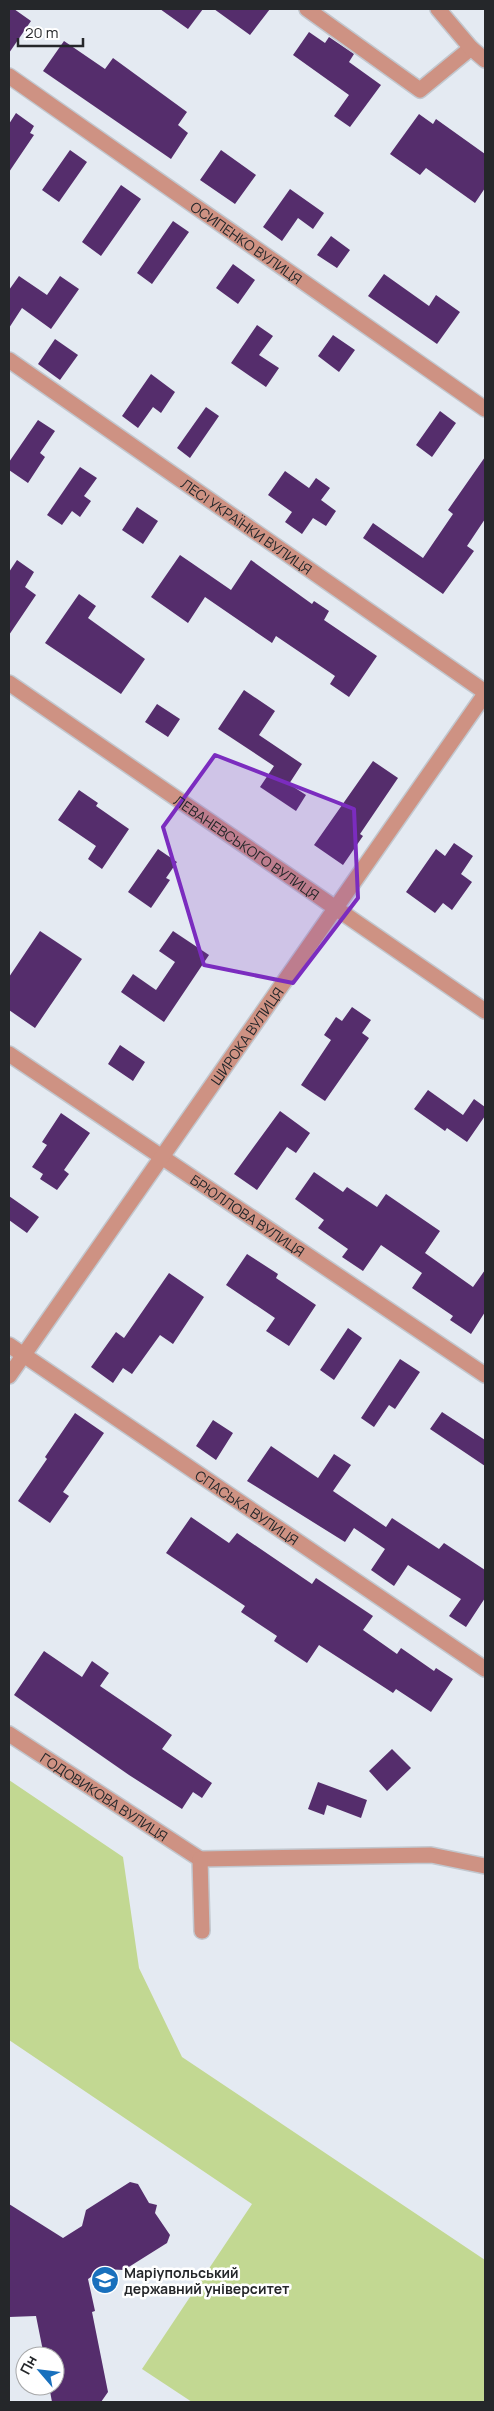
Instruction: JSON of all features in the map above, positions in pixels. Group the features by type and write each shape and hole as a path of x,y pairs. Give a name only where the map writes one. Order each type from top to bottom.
{"street":[{"path":"307,9 420,90 471,48"},
{"path":"438,9 471,48 485,60"},
{"name":"ОСИПЕНКО ВУЛИЦЯ","path":"9,76 485,409"},
{"name":"ЛЕСІ УКРАЇНКИ ВУЛИЦЯ","path":"9,360 485,693"},
{"name":"ЛЕВАНЕВСЬКОГО ВУЛИЦЯ","path":"9,683 485,1011"},
{"name":"ШИРОКА ВУЛИЦЯ","path":"9,1376 485,693"},
{"name":"БРЮЛЛОВА ВУЛИЦЯ","path":"9,1054 485,1375"},
{"name":"СПАСЬКА ВУЛИЦЯ","path":"9,1345 485,1668"},
{"name":"ГОДОВИКОВА ВУЛИЦЯ","path":"9,1734 200,1859"},
{"path":"202,1931 200,1859 431,1855 485,1866"}],"highlighted area":[{"path":"215,755 354,809 358,898 293,983 204,965 163,827"}],"green space":[{"path":"9,1780 123,1857 139,1968 182,2057 485,2260 485,2402 192,2402 142,2369 252,2204 9,2040"}],"building":[{"path":"9,9 14,9 31,21 9,53"},
{"path":"160,9 203,9 188,29"},
{"path":"214,9 270,9 250,35"},
{"path":"309,32 325,43 329,37 354,54 349,62 381,85 350,127 334,116 349,95 293,55"},
{"path":"64,41 105,69 113,58 187,112 178,125 188,133 171,159 43,71"},
{"path":"16,113 34,126 30,133 34,135 9,172 9,124"},
{"path":"419,114 433,124 436,119 485,154 485,188 475,203 426,168 420,175 390,154"},
{"path":"70,150 87,162 59,202 42,190"},
{"path":"221,150 256,175 235,204 200,180"},
{"path":"121,185 141,199 101,256 82,242"},
{"path":"290,189 324,213 313,229 298,218 282,241 263,227"},
{"path":"173,221 189,232 152,284 137,273"},
{"path":"331,236 350,250 337,268 317,255"},
{"path":"233,264 255,280 238,304 216,288"},
{"path":"384,274 429,306 436,295 460,312 437,344 368,296"},
{"path":"19,276 47,295 60,276 79,289 51,329 22,308 9,328 9,290"},
{"path":"257,325 273,336 259,355 279,368 266,387 231,363"},
{"path":"333,335 355,350 339,372 318,356"},
{"path":"55,339 78,355 60,380 38,364"},
{"path":"151,374 175,392 161,413 153,407 138,428 122,416"},
{"path":"206,407 219,416 190,458 177,448"},
{"path":"440,411 456,423 432,457 416,445"},
{"path":"38,420 55,431 40,453 45,457 28,483 9,470 9,462"},
{"path":"485,457 485,519 467,546 474,551 443,594 363,538 373,523 423,558 453,514 448,510"},
{"path":"80,467 97,478 84,496 91,501 80,517 72,511 62,525 47,515"},
{"path":"285,471 309,488 316,478 330,488 321,500 336,511 326,526 313,518 302,534 285,522 292,512 268,495"},
{"path":"137,507 158,521 143,544 122,530"},
{"path":"180,555 231,590 251,560 312,604 314,601 329,611 324,620 377,656 349,697 330,684 335,676 276,636 272,643 205,597 188,623 151,597"},
{"path":"17,560 34,572 25,587 36,595 9,635 9,572"},
{"path":"79,594 96,606 88,618 145,659 121,694 45,643"},
{"path":"244,690 275,711 259,735 302,764 289,784 306,795 296,811 260,787 274,766 218,729"},
{"path":"157,704 180,719 168,737 145,722"},
{"path":"373,761 398,778 360,834 363,836 343,865 314,845"},
{"path":"79,790 98,803 96,806 129,829 102,869 88,859 96,846 58,820"},
{"path":"454,843 473,856 461,874 472,882 452,910 443,903 435,913 406,892 436,849 445,856"},
{"path":"158,849 177,862 166,878 170,880 151,908 128,892"},
{"path":"40,931 82,959 35,1028 9,1010 9,977"},
{"path":"173,931 209,955 164,1022 121,992 133,974 156,990 175,962 159,951"},
{"path":"352,1007 371,1020 362,1033 369,1038 325,1101 301,1085 331,1040 324,1035 336,1017 342,1021"},
{"path":"120,1045 145,1062 133,1081 108,1064"},
{"path":"428,1090 463,1115 474,1099 485,1107 485,1116 467,1142 447,1128 445,1131 414,1109"},
{"path":"280,1111 310,1133 296,1153 287,1147 257,1190 234,1174"},
{"path":"61,1113 90,1133 64,1170 69,1174 57,1190 40,1179 43,1174 32,1167 47,1145 42,1142"},
{"path":"314,1172 343,1192 347,1187 377,1207 386,1194 440,1231 425,1253 473,1287 485,1270 485,1312 471,1334 450,1320 453,1316 412,1288 422,1273 381,1245 363,1271 342,1257 348,1249 318,1228 324,1220 295,1199"},
{"path":"9,1196 39,1217 27,1233 9,1220"},
{"path":"247,1254 278,1274 276,1278 316,1305 289,1346 266,1331 275,1318 226,1285"},
{"path":"169,1273 204,1297 173,1344 160,1335 132,1374 123,1368 113,1383 91,1367 116,1332 124,1338"},
{"path":"348,1328 362,1338 334,1380 320,1370"},
{"path":"400,1359 420,1372 395,1409 389,1405 374,1427 361,1418"},
{"path":"442,1412 485,1440 485,1466 430,1429"},
{"path":"75,1413 104,1433 63,1492 69,1496 50,1523 18,1501 47,1459 45,1457"},
{"path":"213,1420 233,1433 216,1460 196,1446"},
{"path":"271,1446 318,1478 334,1454 351,1465 333,1491 386,1527 392,1518 439,1549 444,1543 485,1570 485,1598 466,1627 449,1616 461,1599 408,1565 394,1586 371,1570 385,1549 354,1528 345,1542 247,1481"},
{"path":"191,1517 229,1543 237,1533 312,1584 316,1578 373,1616 363,1630 397,1654 401,1648 434,1671 436,1668 453,1679 431,1712 396,1689 393,1693 319,1645 307,1663 274,1641 277,1636 241,1612 245,1606 166,1553"},
{"path":"44,1651 82,1677 92,1661 109,1673 100,1686 172,1735 162,1749 212,1783 202,1798 193,1792 182,1809 129,1775 14,1695"},
{"path":"392,1749 411,1768 387,1791 369,1771"},
{"path":"318,1782 367,1800 361,1818 327,1805 324,1815 308,1809"},
{"path":"130,2182 138,2184 149,2203 157,2205 155,2213 170,2235 167,2243 124,2270 103,2269 88,2279 95,2311 92,2312 108,2392 101,2402 52,2402 51,2396 65,2396 65,2346 42,2346 36,2316 9,2317 9,2204 63,2238 82,2226 86,2210"}],"place":[{"name":"Маріупольський державний університет","path":"105,2280"}]}
